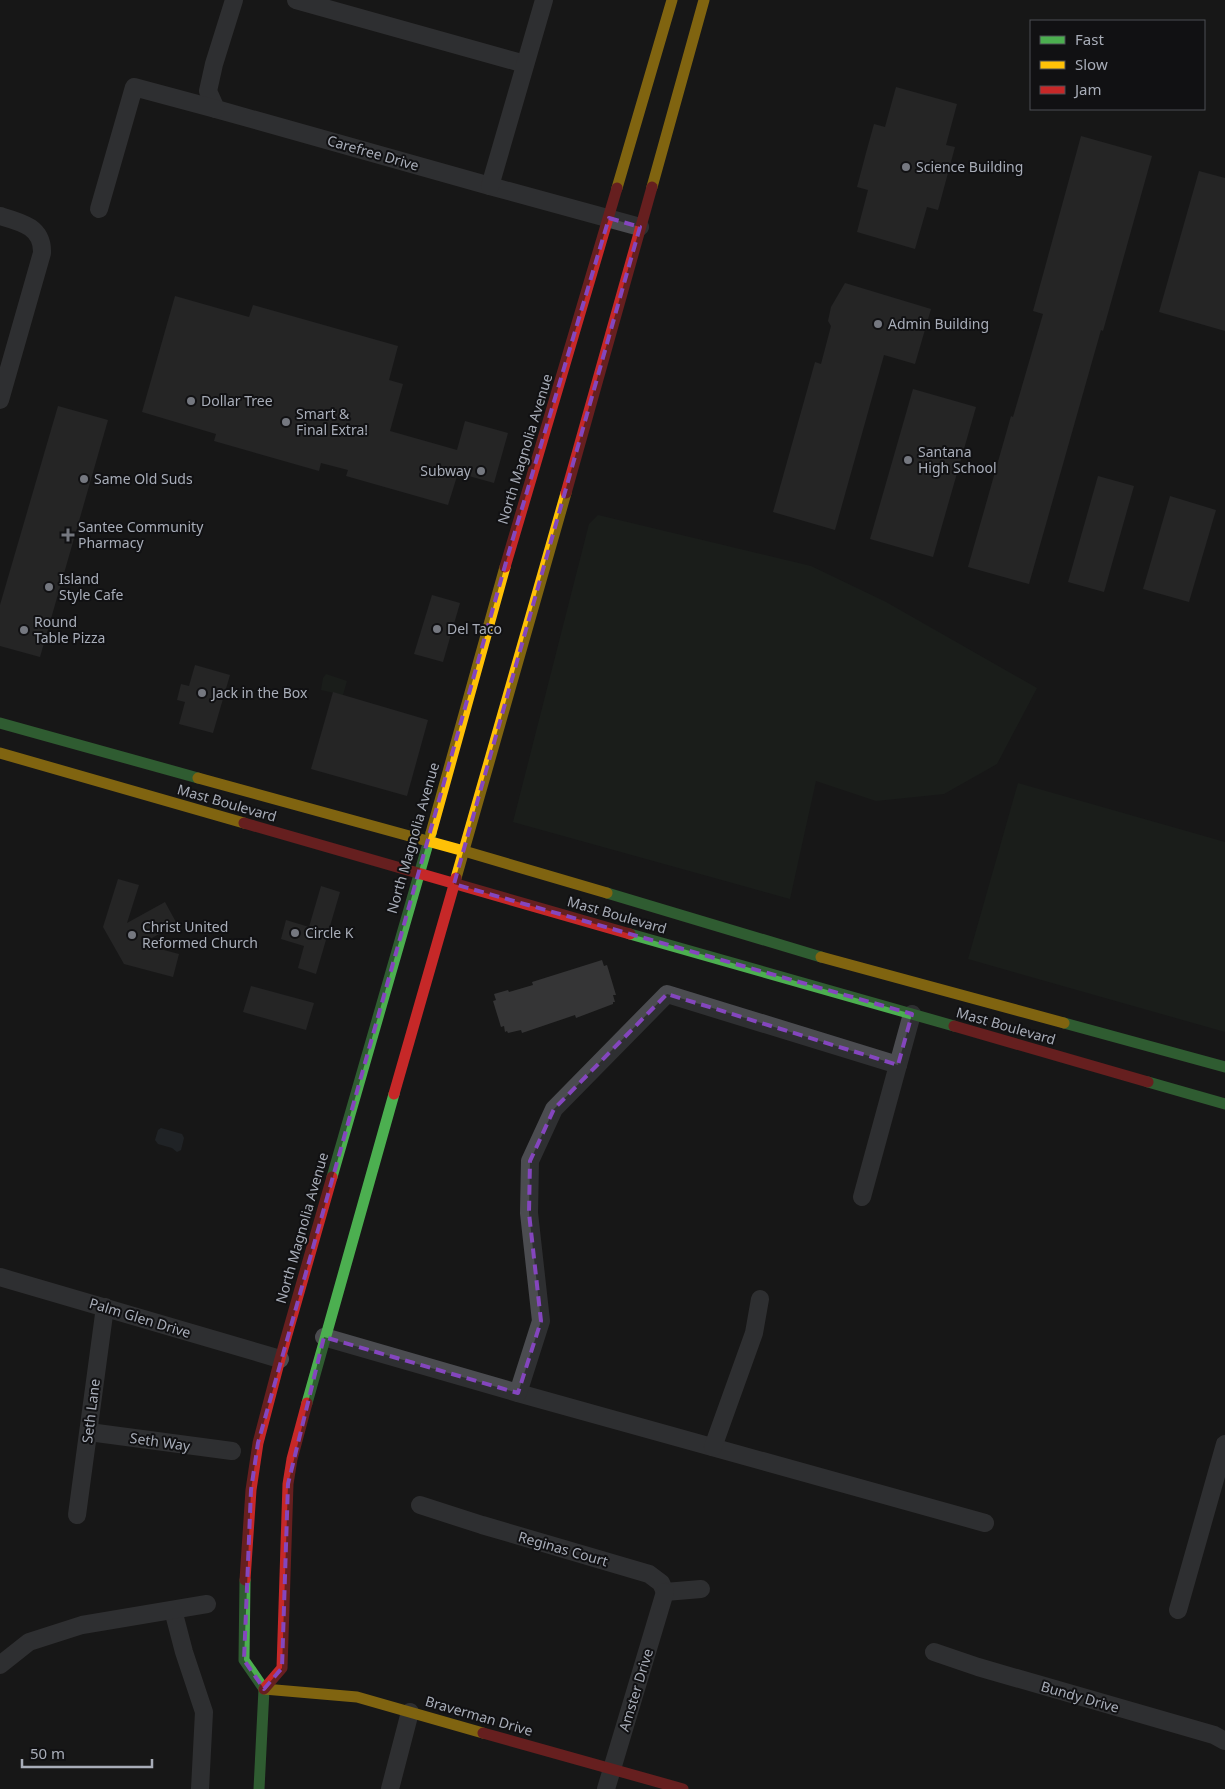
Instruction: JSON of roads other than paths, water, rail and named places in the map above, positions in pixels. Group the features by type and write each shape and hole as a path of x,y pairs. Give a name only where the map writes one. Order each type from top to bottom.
{"main road":[{"name":"North Magnolia Avenue","path":"264,1689 244,1660 245,1585 251,1490 258,1443 285,1361 508,555 571,348 672,0"},
{"path":"259,1789 264,1689 282,1668 288,1484 292,1459 324,1336 464,851 704,0"},
{"name":"Mast Boulevard","path":"0,723 429,841 808,953 1225,1067"},
{"name":"Mast Boulevard","path":"0,753 1225,1104"},
{"path":"279,1465 288,1484"},
{"name":"Braverman Drive","path":"264,1689 357,1698 684,1789"}],"street":[{"path":"216,109 208,91 214,64 234,0"},
{"path":"296,0 525,64"},
{"path":"490,186 544,0"},
{"name":"Carefree Drive","path":"99,209 134,87 640,227"},
{"path":"0,216 21,222 32,228 38,235 42,245 42,253 0,400"},
{"path":"518,1393 541,1321 529,1213 530,1161 554,1109 667,994 898,1065"},
{"path":"862,1197 912,1014"},
{"name":"Palm Glen Drive","path":"0,1277 285,1361"},
{"path":"713,1447 754,1333 760,1299"},
{"name":"Seth Lane","path":"77,1515 104,1307"},
{"path":"324,1336 518,1393 985,1523"},
{"name":"Seth Way","path":"89,1432 232,1451"},
{"path":"1178,1610 1225,1444"},
{"name":"Reginas Court","path":"420,1504 482,1525 649,1574 661,1582 666,1592"},
{"path":"666,1592 701,1589"},
{"name":"Amster Drive","path":"606,1789 666,1592"},
{"path":"0,1665 29,1642 82,1625 208,1604"},
{"path":"173,1610 184,1652 204,1712 200,1789"},
{"name":"Bundy Drive","path":"934,1652 978,1668 1214,1735 1225,1741"},
{"path":"390,1789 410,1712"}],"place":[{"name":"Science Building","path":"906,167"},
{"name":"Admin Building","path":"878,324"},
{"name":"Dollar Tree","path":"191,401"},
{"name":"Smart & Final Extra!","path":"286,422"},
{"name":"Santana High School","path":"908,460"},
{"name":"Subway","path":"481,471"},
{"name":"Same Old Suds","path":"84,479"},
{"name":"Santee Community Pharmacy","path":"68,535"},
{"name":"Island Style Cafe","path":"49,587"},
{"name":"Del Taco","path":"437,629"},
{"name":"Round Table Pizza","path":"24,630"},
{"name":"Jack in the Box","path":"202,693"},
{"name":"Circle K","path":"295,933"},
{"name":"Christ United Reformed Church","path":"132,935"}]}
